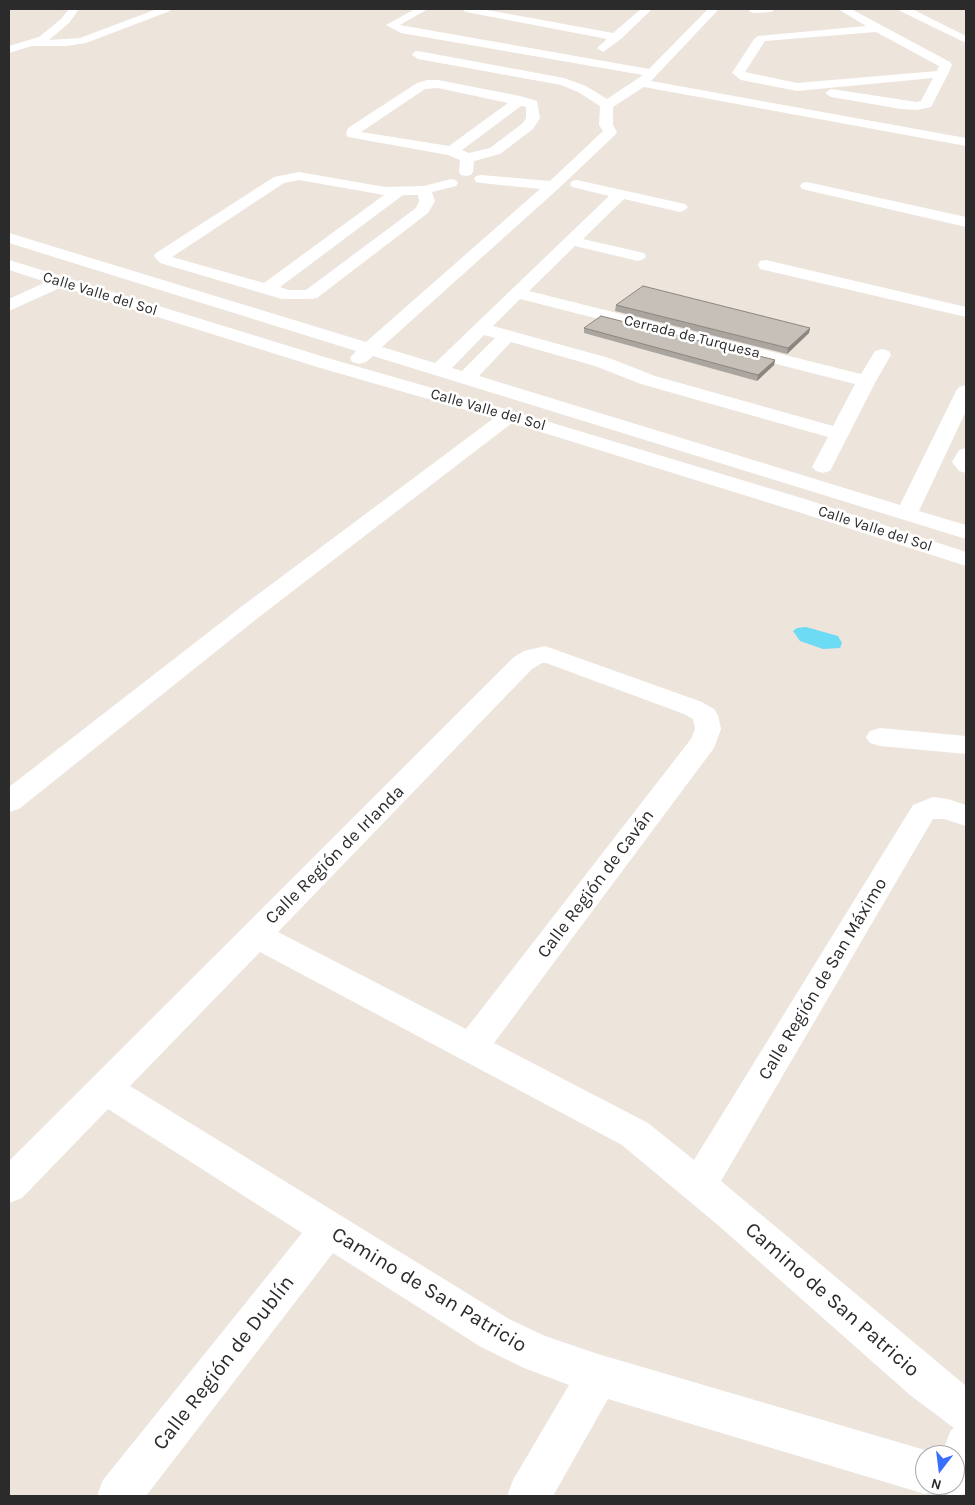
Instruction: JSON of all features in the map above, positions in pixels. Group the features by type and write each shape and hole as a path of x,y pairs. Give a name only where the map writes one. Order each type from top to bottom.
{"street":[{"path":"9,50 46,36 65,21 74,9"},
{"path":"31,43 82,41 166,9"},
{"path":"423,9 392,25 401,30 584,63 652,73"},
{"path":"466,9 617,37"},
{"path":"627,9 646,10"},
{"path":"421,281 609,135 610,130 606,125 605,110 608,105 652,73 714,9"},
{"path":"754,10 771,9"},
{"path":"843,9 863,16 880,28 946,65 926,104 917,106 798,87 745,77 738,73 758,41 762,38 880,28"},
{"path":"584,63 617,37 646,10"},
{"path":"863,16 901,13 966,40"},
{"path":"888,45 907,43"},
{"path":"749,55 768,54"},
{"path":"418,55 564,82 607,86 639,84 966,142"},
{"path":"798,87 942,74"},
{"path":"564,82 582,89 608,105"},
{"path":"424,190 427,201 423,210 310,294 296,296 267,289 166,260 162,256 279,180 288,177 299,176 385,191 424,190 451,182 466,184 473,173 495,151 532,122 532,104 438,84 428,84 352,131 352,134 452,151 473,173 539,189"},
{"path":"452,151 520,100"},
{"path":"577,184 680,207"},
{"path":"807,186 966,222"},
{"path":"324,363 360,341 539,189"},
{"path":"267,289 399,191"},
{"path":"439,370 480,328 622,193"},
{"path":"9,238 360,341 439,370 966,532"},
{"path":"572,241 638,256"},
{"name":"Calle Valle del Sol","path":"9,265 324,363 509,416 809,508 966,559"},
{"path":"766,265 966,312"},
{"path":"9,306 59,282"},
{"name":"Cerrada de Turquesa","path":"518,293 866,381"},
{"path":"480,328 602,362 648,380 840,434"},
{"path":"467,378 508,335"},
{"path":"347,369 360,341"},
{"path":"823,467 866,381 882,356"},
{"path":"907,513 966,391"},
{"path":"9,802 250,612 509,416"},
{"path":"966,454 963,462 966,467"},
{"name":"Calle Región de Irlanda","path":"9,1186 523,663 533,657 545,654 693,708 705,716"},
{"name":"Calle Región de Caván","path":"471,1048 704,741 708,729 705,716"},
{"path":"880,737 966,745"},
{"name":"Calle Región de San Máximo","path":"699,1185 923,812 933,807 948,809 966,816"},
{"name":"Camino de San Patricio","path":"256,935 635,1134 699,1185 925,1380 966,1412"},
{"name":"Camino de San Patricio","path":"105,1089 495,1333 538,1354 598,1375 915,1469"},
{"name":"Calle Región de Dublín","path":"119,1496 328,1230"},
{"path":"529,1496 598,1375"}],"water":[{"path":"806,627 838,636 842,643 840,648 823,649 800,641 793,631 797,628"}],"building":[{"path":"643,286 810,328 788,348 616,305"},
{"path":"601,316 775,360 758,375 584,328"}]}
